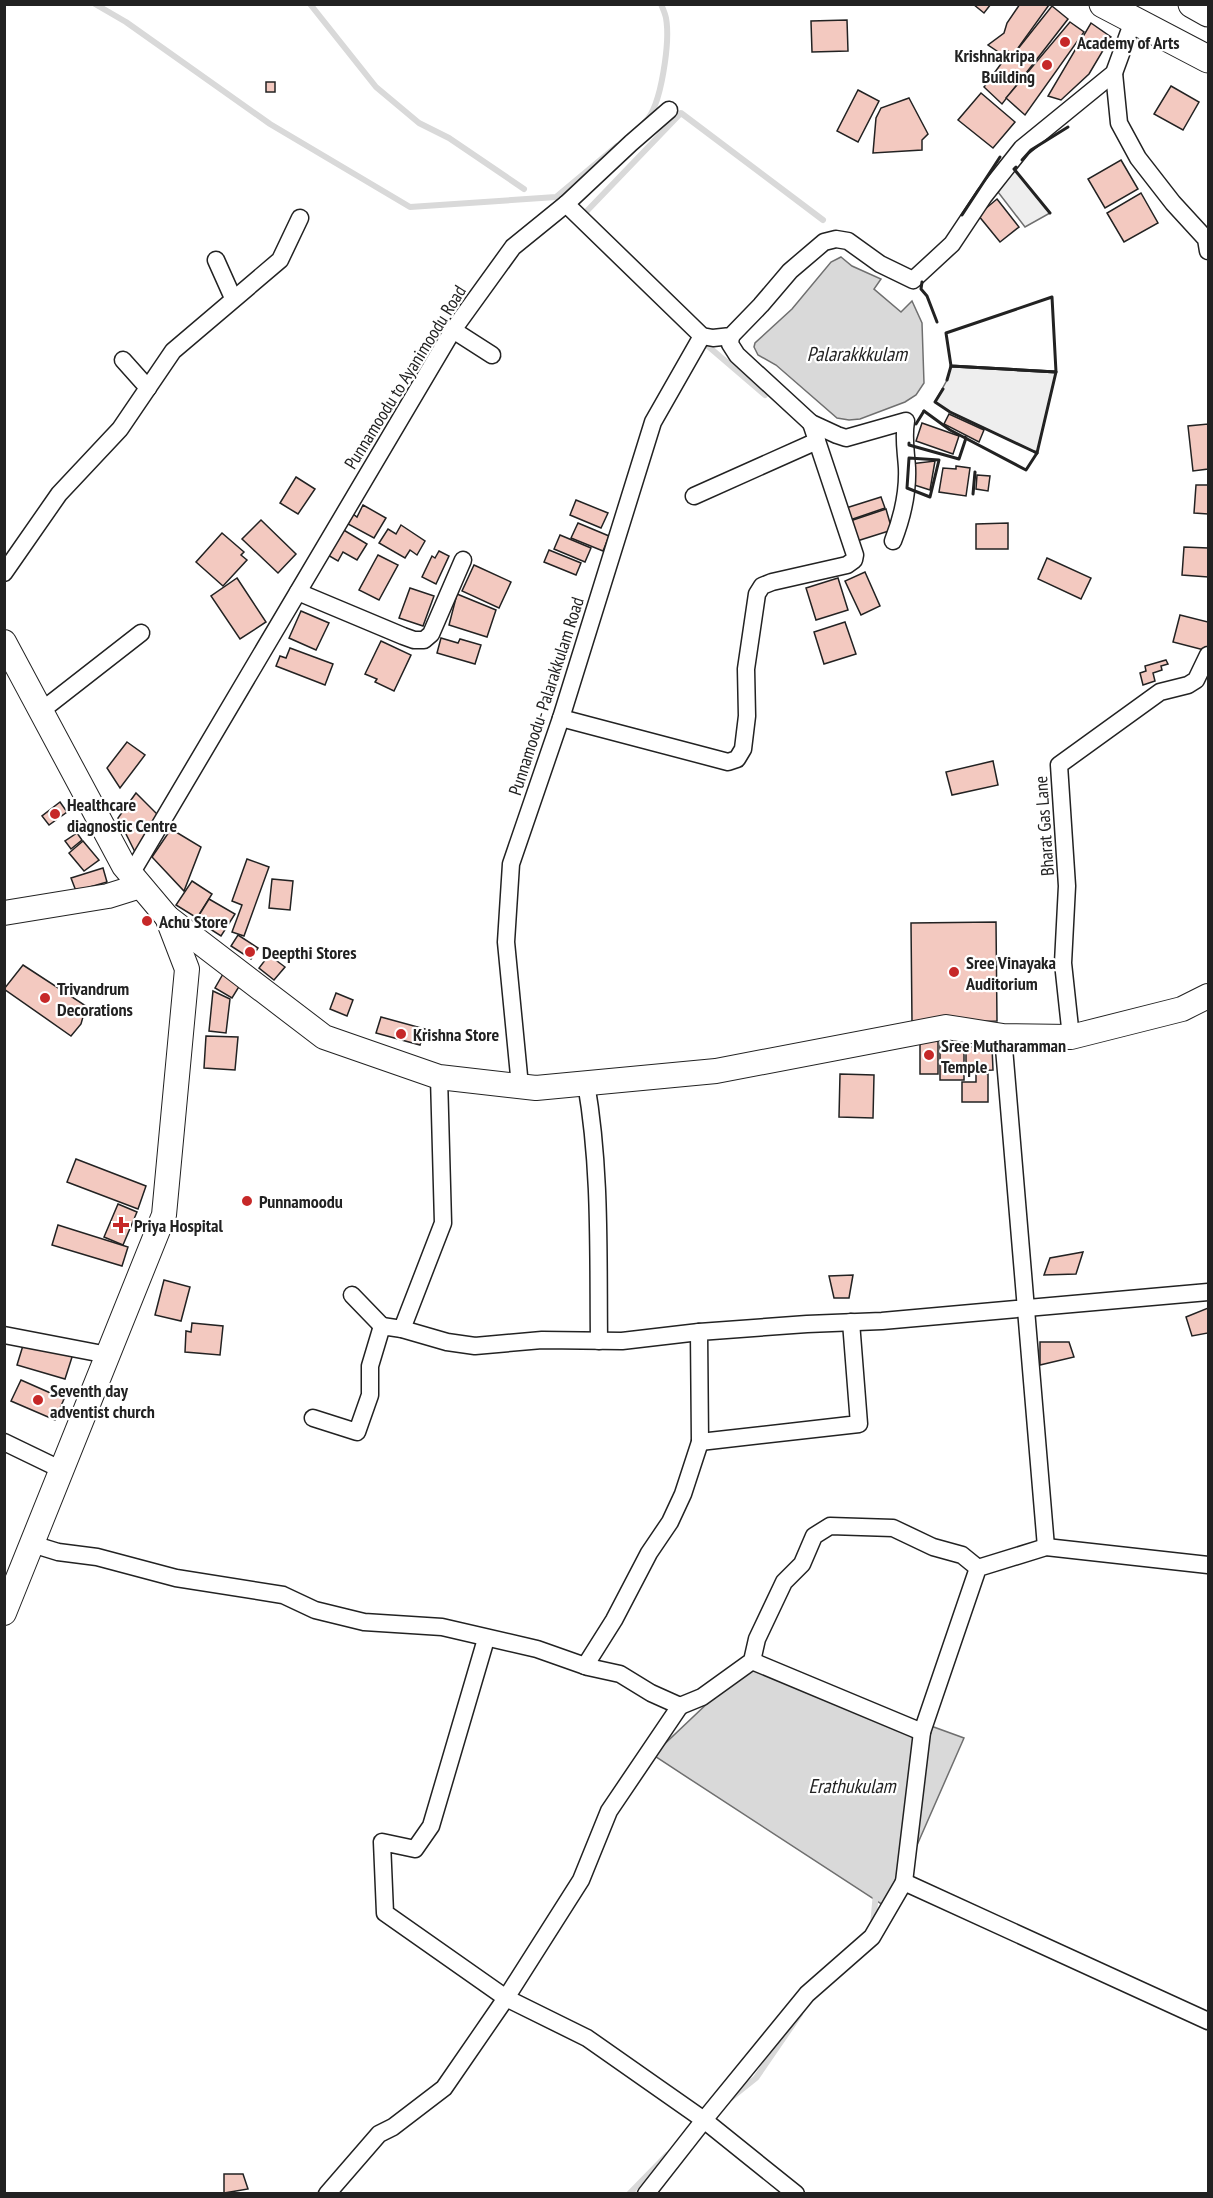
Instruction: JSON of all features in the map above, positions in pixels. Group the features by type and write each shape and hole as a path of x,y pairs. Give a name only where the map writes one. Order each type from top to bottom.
{"main road":[{"path":"1103,4 1209,59"},
{"path":"1192,4 1209,13"},
{"path":"4,642 124,866 167,917 324,1037 439,1077 536,1088 716,1071 946,1027 1003,1036 1071,1037 1182,1009 1209,996"},
{"path":"4,913 108,896 136,880"},
{"path":"4,1613 164,1215 188,969 167,917"}],"street":[{"path":"1133,21 1114,73 1119,123 1138,158 1173,203 1206,239 1209,251"},
{"path":"893,541 902,519 906,494 907,468 903,439 906,421 846,438 811,423 737,355 730,344 731,336 790,271 824,242 836,239 848,241 890,269 910,279 918,278 952,244 984,196 1022,148 1114,73"},
{"name":"Punnamoodu to Ayanimoodu Road","path":"136,880 298,592 453,330 513,247 566,204 631,142 669,110"},
{"path":"566,204 699,341 731,336"},
{"path":"4,573 60,494 120,429 173,351 280,260 300,218"},
{"path":"216,260 233,298"},
{"path":"453,330 492,355"},
{"name":"Punnamoodu- Palarakkulam Road","path":"520,1086 506,942 511,864 561,718 652,422 699,341"},
{"path":"123,360 148,388"},
{"path":"561,718 728,762 737,759 745,738 746,669 757,594 762,586 772,582 847,565 854,560 855,555 811,423"},
{"path":"694,496 817,441"},
{"path":"298,592 403,636 414,640 424,640 431,634 464,560"},
{"path":"41,711 141,633"},
{"name":"Bharat Gas Lane","path":"1071,1037 1063,963 1067,886 1059,765 1160,692 1188,685 1196,680 1209,655"},
{"path":"1003,1036 1046,1547"},
{"path":"402,1329 443,1223 439,1077"},
{"path":"586,1083 594,1129 596,1166 599,1233 599,1341"},
{"path":"352,1295 382,1326 402,1329 447,1342 475,1346 542,1340 622,1341 699,1332 1027,1309 1209,1292"},
{"path":"700,1442 859,1424 851,1322"},
{"path":"312,1418 357,1432 370,1395 370,1366 382,1326"},
{"path":"585,1666 614,1620 649,1553 670,1522 683,1494 700,1442 699,1332"},
{"path":"4,1335 108,1354"},
{"path":"4,1442 62,1470"},
{"path":"327,2193 379,2134 393,2127 444,2088 506,1998 581,1880 609,1811 680,1706 702,1697 752,1661 758,1639 784,1582 802,1564 814,1536 830,1526 893,1528 933,1547 962,1555 978,1568"},
{"path":"32,1544 58,1552 97,1557 176,1578 283,1595 315,1610 364,1622 442,1627 537,1650 585,1666 620,1674 651,1693 680,1706"},
{"path":"978,1568 1046,1547 1209,1565"},
{"path":"646,2193 807,1994 872,1937 904,1882 922,1732 978,1568"},
{"path":"486,1639 431,1826 415,1849 382,1842 385,1913 506,1998 587,2038 704,2120 796,2193"},
{"path":"752,1661 922,1732"},
{"path":"904,1882 1209,2021"}],"shaded area":[{"path":"1014,169 1050,213 1025,227 998,192"},
{"path":"951,366 1056,372 1037,453 950,412 935,402 947,380"}],"water":[{"name":"Palarakkkulam","path":"841,257 852,266 881,279 874,289 901,312 912,301 922,323 924,383 916,395 905,402 860,419 849,420 837,418 776,365 758,355 754,347 755,343 792,309 831,262"},
{"name":"Erathukulam","path":"752,1661 964,1738 889,1909 653,1755"}],"building":[{"path":"973,4 991,4 984,13"},
{"path":"1020,4 1049,5 1013,55 1008,51 1003,55 988,45 1004,33 1007,23"},
{"path":"1052,6 1068,19 1002,104 984,87 1009,53 1013,55"},
{"path":"847,20 848,51 812,52 811,21"},
{"name":"Krishnakripa Building","path":"1070,22 1084,32 1025,115 1006,98"},
{"path":"1091,23 1111,37 1089,74 1061,100 1048,96"},
{"path":"266,82 275,82 275,92 266,92"},
{"path":"1171,86 1199,102 1183,130 1154,114"},
{"path":"858,90 879,101 858,142 837,131"},
{"path":"981,93 1015,122 993,148 958,120"},
{"path":"909,98 928,134 922,140 922,150 873,153 876,118 881,108"},
{"path":"1121,160 1138,189 1105,208 1088,179"},
{"path":"1141,193 1158,223 1124,242 1107,213"},
{"path":"997,199 1019,227 1000,242 978,215"},
{"path":"949,414 984,430 979,442 944,424"},
{"path":"922,423 959,436 953,454 916,441"},
{"path":"1208,424 1208,469 1193,471 1188,426"},
{"path":"935,461 930,490 908,483 910,464"},
{"path":"956,466 970,468 966,496 939,492 943,468 956,469"},
{"path":"977,475 990,476 988,491 976,489"},
{"path":"296,477 315,489 298,514 280,503"},
{"path":"1196,485 1208,485 1208,514 1194,513"},
{"path":"881,497 885,508 850,520 846,508"},
{"path":"576,500 608,513 601,528 570,515"},
{"path":"363,505 386,518 374,538 348,524 353,514 357,517"},
{"path":"886,509 892,530 857,541 850,521"},
{"path":"261,520 296,554 278,573 242,539"},
{"path":"578,523 609,536 603,551 571,538"},
{"path":"1008,523 1008,549 976,549 976,524"},
{"path":"401,525 425,541 417,555 410,550 405,558 379,543 388,529 396,534"},
{"path":"342,529 367,544 357,560 343,552 338,561 326,554"},
{"path":"222,533 244,552 241,555 247,560 223,586 196,562"},
{"path":"560,535 591,548 585,562 554,549"},
{"path":"1184,547 1208,548 1208,577 1182,575"},
{"path":"549,550 581,563 576,575 544,562"},
{"path":"439,551 449,556 436,584 422,577 432,556 435,558"},
{"path":"378,555 398,565 379,600 359,590"},
{"path":"1047,558 1091,578 1081,599 1038,579"},
{"path":"474,565 511,582 499,608 462,591"},
{"path":"865,572 880,606 861,615 845,581"},
{"path":"237,578 266,622 240,639 211,596"},
{"path":"838,578 848,610 816,620 806,588"},
{"path":"410,588 434,596 423,626 399,618"},
{"path":"457,594 496,610 487,637 449,625"},
{"path":"301,611 329,623 316,650 289,638"},
{"path":"1180,615 1208,622 1208,651 1173,642"},
{"path":"845,622 856,654 824,664 814,632"},
{"path":"441,638 458,643 460,639 481,645 475,664 437,653"},
{"path":"381,641 411,655 394,691 375,682 377,679 365,674"},
{"path":"290,648 333,664 325,685 276,666 280,656 286,658"},
{"path":"1166,660 1168,664 1161,666 1162,670 1153,673 1155,681 1143,685 1140,673 1146,671 1145,666"},
{"path":"127,742 145,755 120,788 107,768"},
{"path":"993,761 998,785 952,795 946,772"},
{"path":"136,793 160,817 137,856 118,818"},
{"name":"Healthcare diagnostic Centre","path":"60,802 67,812 49,825 42,816"},
{"path":"171,829 201,847 184,891 152,857"},
{"path":"77,833 82,840 71,849 65,841"},
{"path":"83,841 99,860 84,871 69,853"},
{"path":"247,859 269,867 244,936 232,932 242,905 232,901"},
{"path":"103,868 107,882 76,891 71,878"},
{"path":"272,879 293,881 290,910 269,908"},
{"path":"192,881 212,894 197,918 176,905"},
{"path":"209,899 235,914 221,936 196,920"},
{"name":"Sree Vinayaka Auditorium","path":"996,922 997,1021 912,1022 911,923"},
{"path":"238,935 258,948 251,959 231,946"},
{"path":"269,955 285,967 274,980 259,968"},
{"name":"Trivandrum Decorations","path":"23,965 86,1006 81,1024 71,1036 4,989"},
{"path":"223,974 240,985 232,998 215,988"},
{"path":"213,991 230,999 226,1033 209,1031"},
{"path":"336,993 353,1000 347,1016 330,1009"},
{"path":"381,1017 425,1029 420,1045 376,1033"},
{"path":"206,1036 238,1037 235,1070 204,1068"},
{"name":"Sree Mutharamman Temple","path":"920,1036 938,1036 938,1074 920,1074"},
{"path":"940,1043 964,1043 964,1080 940,1080"},
{"path":"966,1047 992,1047 993,1070 966,1071"},
{"path":"840,1074 874,1075 873,1118 839,1117"},
{"path":"976,1074 988,1074 988,1102 962,1102 962,1082 976,1082"},
{"path":"76,1159 146,1186 138,1209 67,1182"},
{"name":"Priya Hospital","path":"118,1204 137,1212 123,1245 104,1237"},
{"path":"58,1225 128,1247 122,1266 52,1245"},
{"path":"1083,1252 1076,1274 1044,1275 1050,1258"},
{"path":"853,1275 849,1298 834,1298 829,1276"},
{"path":"164,1280 190,1287 181,1321 155,1315"},
{"path":"1208,1308 1208,1333 1192,1336 1186,1317"},
{"path":"192,1323 223,1326 220,1355 185,1352 186,1331 191,1332"},
{"path":"25,1339 73,1354 65,1379 17,1365"},
{"path":"1040,1342 1069,1342 1074,1357 1040,1365"},
{"name":"Seventh day adventist church","path":"21,1380 64,1399 55,1420 11,1401"},
{"path":"224,2174 243,2174 248,2189 224,2193"}],"waterway":[{"path":"95,4 126,22 270,124 410,207 556,197 617,146"},
{"path":"310,4 376,87 419,123 449,138 524,189"},
{"path":"645,122 656,102 666,56 666,16 661,4"},
{"path":"584,214 681,113 823,220"},
{"path":"702,341 765,395"},
{"path":"873,1925 876,1893"},
{"path":"731,2098 756,2078 800,2014"},
{"path":"629,2194 667,2155"}],"wall":[{"path":"1022,160 1031,150 1068,127"},
{"path":"962,215 1000,157"},
{"path":"1016,167 1014,169 1050,213"},
{"path":"922,282 921,289 927,296 937,322"},
{"path":"1052,297 1056,372 951,366 946,333 1052,297"},
{"path":"943,389 935,402 950,412 1037,453 1056,372 951,366 947,380"},
{"path":"924,411 950,430 1026,470 1037,453 1035,452"},
{"path":"916,424 924,411"},
{"path":"909,443 909,445 959,459 965,437"},
{"path":"909,458 939,460 930,497 907,488 909,458"},
{"path":"973,494 975,472"}],"place":[{"name":"Academy of Arts","path":"1065,42"},
{"name":"Krishnakripa Building","path":"1047,65"},
{"name":"Healthcare diagnostic Centre","path":"55,814"},
{"name":"Achu Store","path":"147,921"},
{"name":"Deepthi Stores","path":"250,952"},
{"name":"Sree Vinayaka Auditorium","path":"954,972"},
{"name":"Trivandrum Decorations","path":"45,998"},
{"name":"Krishna Store","path":"401,1034"},
{"name":"Sree Mutharamman Temple","path":"929,1055"},
{"name":"Punnamoodu","path":"247,1201"},
{"name":"Priya Hospital","path":"121,1225"},
{"name":"Seventh day adventist church","path":"38,1400"}]}
